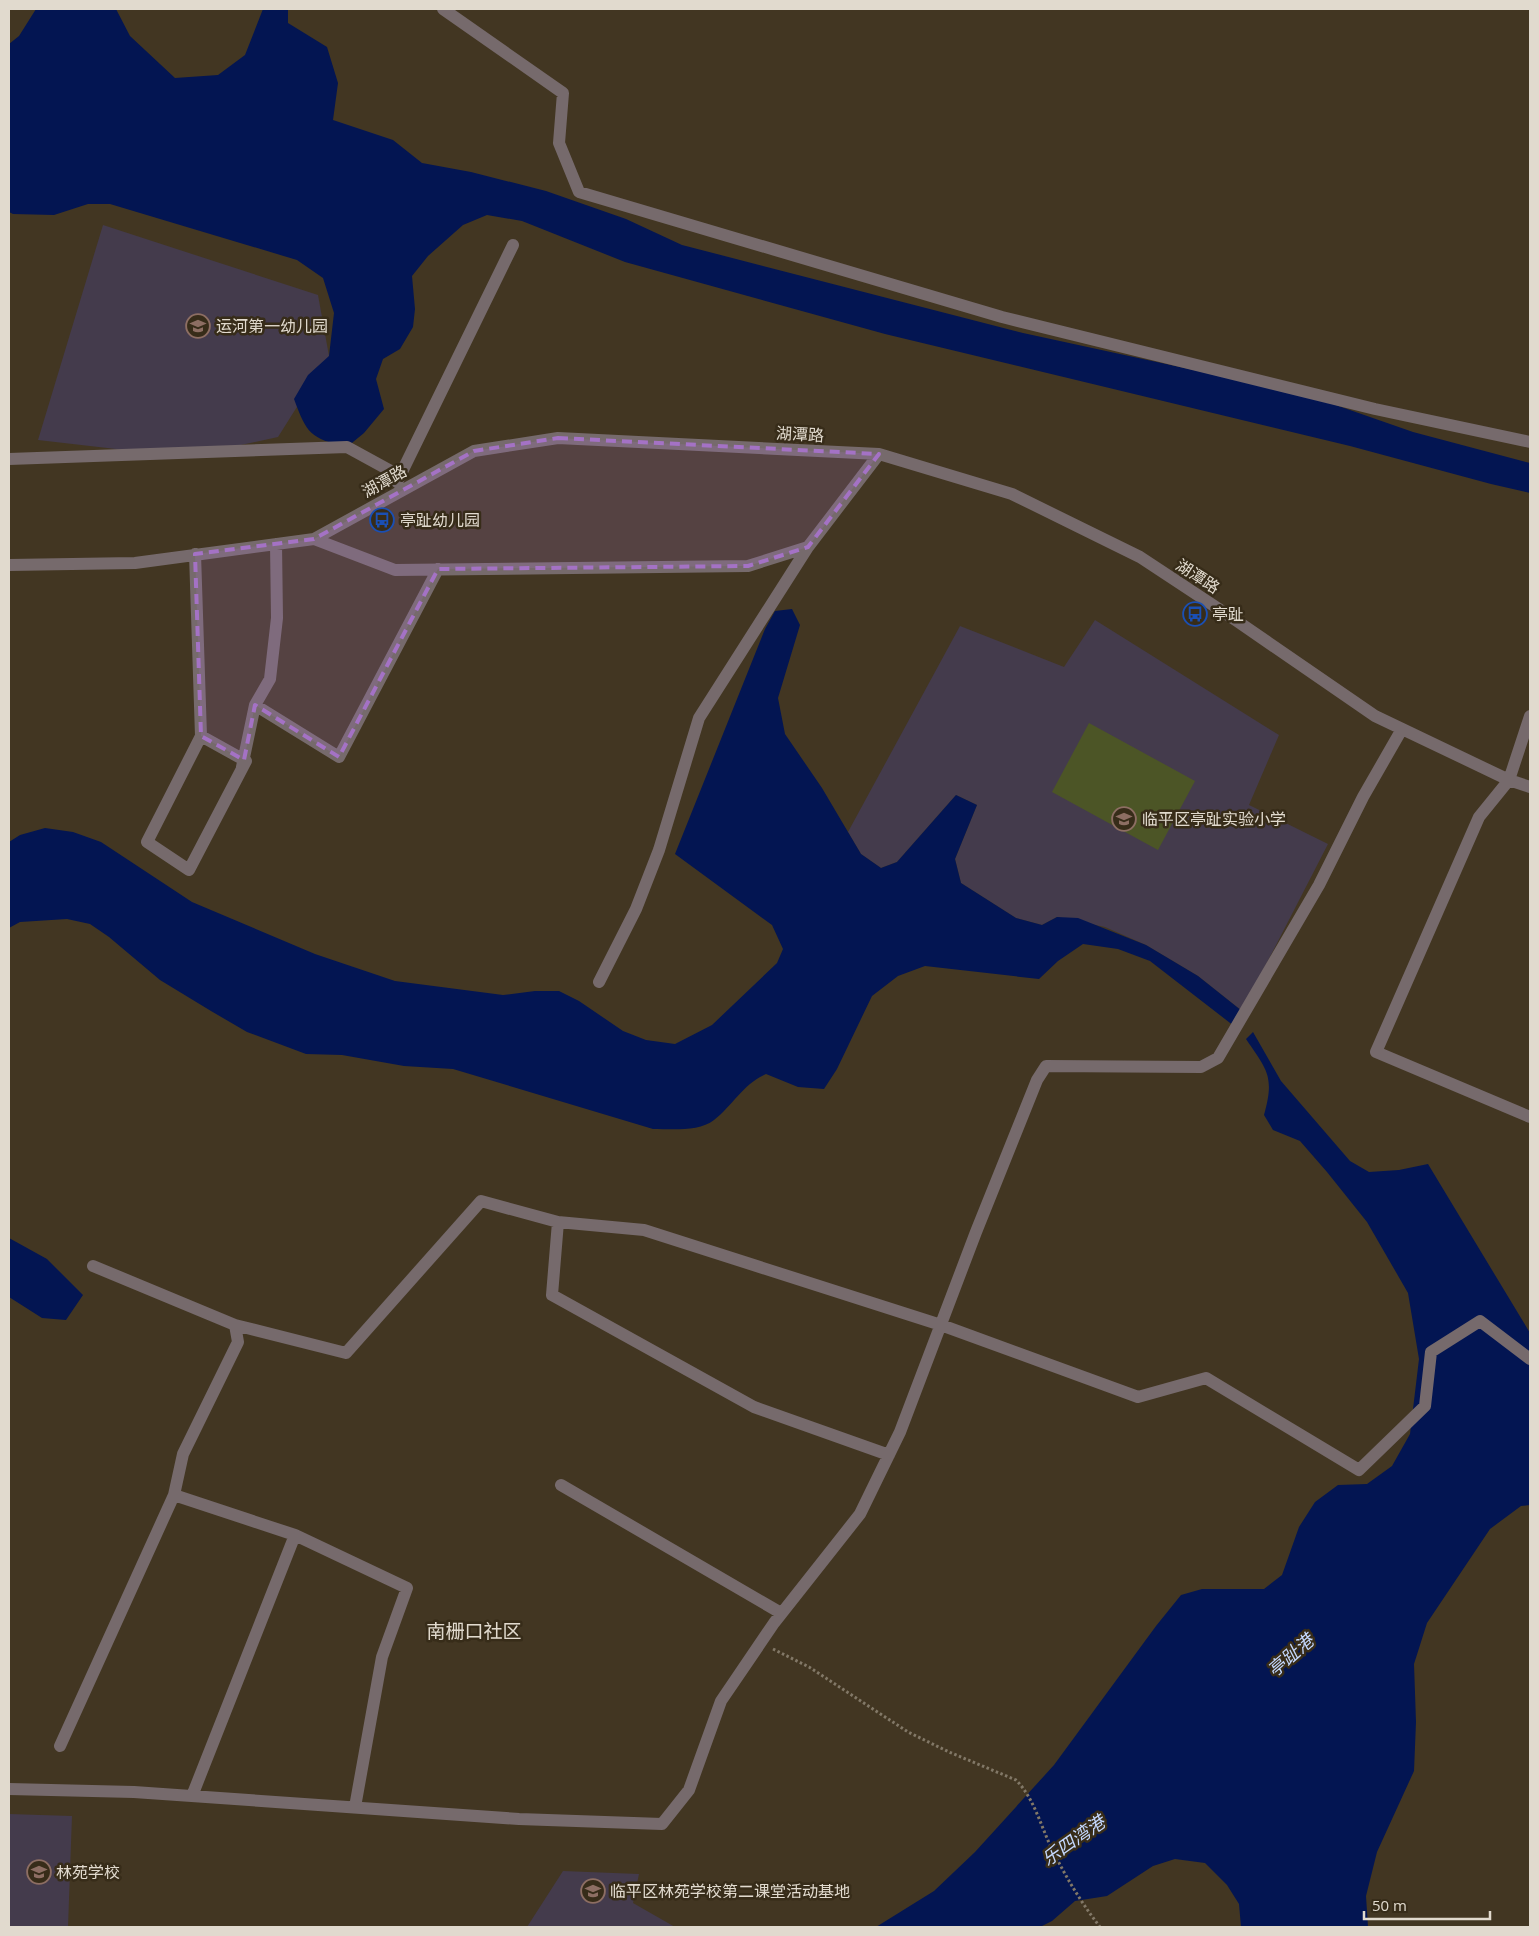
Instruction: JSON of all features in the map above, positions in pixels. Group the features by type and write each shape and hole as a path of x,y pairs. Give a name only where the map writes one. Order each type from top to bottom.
{"street":[{"path":"443,9 563,93 559,143 579,192 1002,317 1375,409 1530,442"},
{"path":"390,496 513,245"},
{"name":"湖潭路","path":"9,565 135,563 314,538 474,451 558,438 879,454 1012,494 1140,557 1375,716 1509,780 1530,787"},
{"path":"9,459 347,448 400,476"},
{"path":"599,982 636,909 658,850 699,718 808,547 879,454"},
{"path":"314,538 395,570 748,566 808,547"},
{"path":"195,554 201,736 147,842 189,870 242,766 255,705 270,679 277,618 276,544"},
{"path":"255,705 339,758 438,570"},
{"path":"1530,716 1509,780 1479,817 1376,1052 1530,1117"},
{"path":"9,1789 134,1792 519,1819 662,1824 689,1790 721,1700 781,1613 860,1514 900,1432 1033,1089 1046,1066 1201,1066 1218,1058 1319,885 1363,797 1402,729"},
{"path":"201,736 242,766"},
{"path":"93,1266 235,1325 346,1353 481,1201 558,1222 644,1230 941,1325 1138,1398 1206,1378 1359,1470 1425,1406 1431,1352 1480,1321 1530,1359"},
{"path":"558,1222 552,1296 754,1407 889,1455"},
{"path":"60,1746 174,1495 183,1454 238,1342 235,1325"},
{"path":"561,1485 781,1613"},
{"path":"174,1495 296,1535 407,1588 382,1657 355,1807"},
{"path":"192,1796 296,1535"}],"path":[{"path":"760,1643 809,1668 908,1732 949,1752 1016,1780 1025,1789 1050,1845 1081,1902 1100,1927"}],"highlighted area":[{"path":"558,438 879,454 808,547 748,566 438,569 339,757 255,705 244,760 201,736 195,554 314,539 474,451"}],"shaded area":[{"name":"运河第一幼儿园","path":"103,225 318,295 329,356 278,437 185,457 38,440"},
{"name":"临平区亭趾实验小学","path":"1095,620 1279,735 1249,805 1328,844 1242,1011 1198,976 1146,945 1105,927 1057,917 1042,925 1016,918 961,883 955,859 977,805 956,795 897,862 881,868 861,854 848,832 960,626 1064,667"},
{"name":"林苑学校","path":"9,1814 72,1816 68,1927 9,1927"},
{"name":"临平区林苑学校第二课堂活动基地","path":"563,1871 639,1874 633,1903 675,1927 527,1927"}],"green space":[{"path":"1089,723 1195,781 1158,850 1052,792"}],"water":[{"path":"36,9 116,9 130,36 175,78 218,75 245,55 263,9 288,9 288,23 327,47 338,83 333,120 393,140 422,163 471,172 546,191 626,219 682,245 1023,333 1304,394 1413,432 1530,463 1530,493 1350,446 885,334 625,262 522,221 487,215 463,225 428,256 412,276 415,309 413,327 400,349 383,359 376,379 384,409 364,433 347,447 325,441 317,437 307,427 294,399 308,375 329,356 334,313 323,278 297,260 110,204 88,204 54,215 13,214 9,212 9,44 19,36"},
{"path":"792,609 800,625 778,698 785,734 822,788 861,854 881,868 897,862 956,795 977,805 955,859 961,883 1016,918 1042,925 1057,917 1078,918 1146,945 1198,976 1242,1011 1234,1026 1150,961 1118,949 1083,944 1058,961 1039,979 925,966 898,976 872,996 837,1069 824,1089 798,1087 766,1074 744,1089 721,1114 708,1124 685,1129 653,1129 453,1069 404,1066 342,1055 306,1054 247,1032 211,1011 160,980 109,937 90,924 67,919 20,922 9,928 9,842 20,835 45,828 73,832 101,842 192,902 315,954 395,981 503,995 535,991 559,991 579,1001 623,1031 646,1040 675,1044 712,1025 777,963 783,949 772,925 675,854 765,629 775,611"},
{"path":"1253,1032 1281,1081 1350,1161 1369,1172 1399,1170 1428,1164 1530,1333 1530,1505 1521,1506 1490,1529 1427,1623 1414,1664 1416,1722 1414,1771 1377,1852 1366,1896 1368,1927 1241,1927 1239,1904 1227,1885 1205,1863 1175,1859 1153,1866 1107,1896 1075,1901 1052,1921 1040,1927 876,1927 934,1891 975,1852 1054,1765 1181,1595 1202,1589 1264,1589 1282,1575 1299,1527 1315,1502 1338,1485 1367,1484 1392,1466 1410,1434 1419,1359 1408,1293 1367,1222 1327,1172 1300,1141 1273,1130 1264,1115 1269,1082 1264,1066 1246,1039"},
{"path":"9,1238 47,1259 83,1295 66,1320 42,1318 9,1297"}],"place":[{"name":"运河第一幼儿园","path":"198,326"},
{"name":"亭趾幼儿园","path":"382,520"},
{"name":"亭趾","path":"1195,614"},
{"name":"临平区亭趾实验小学","path":"1124,819"},
{"name":"林苑学校","path":"39,1872"},
{"name":"临平区林苑学校第二课堂活动基地","path":"593,1891"}],"district":[{"name":"南栅口社区","path":"474,1631"}],"water label":[{"name":"亭趾港","path":"1290,1655"},
{"name":"乐四湾港","path":"1073,1840"}]}
